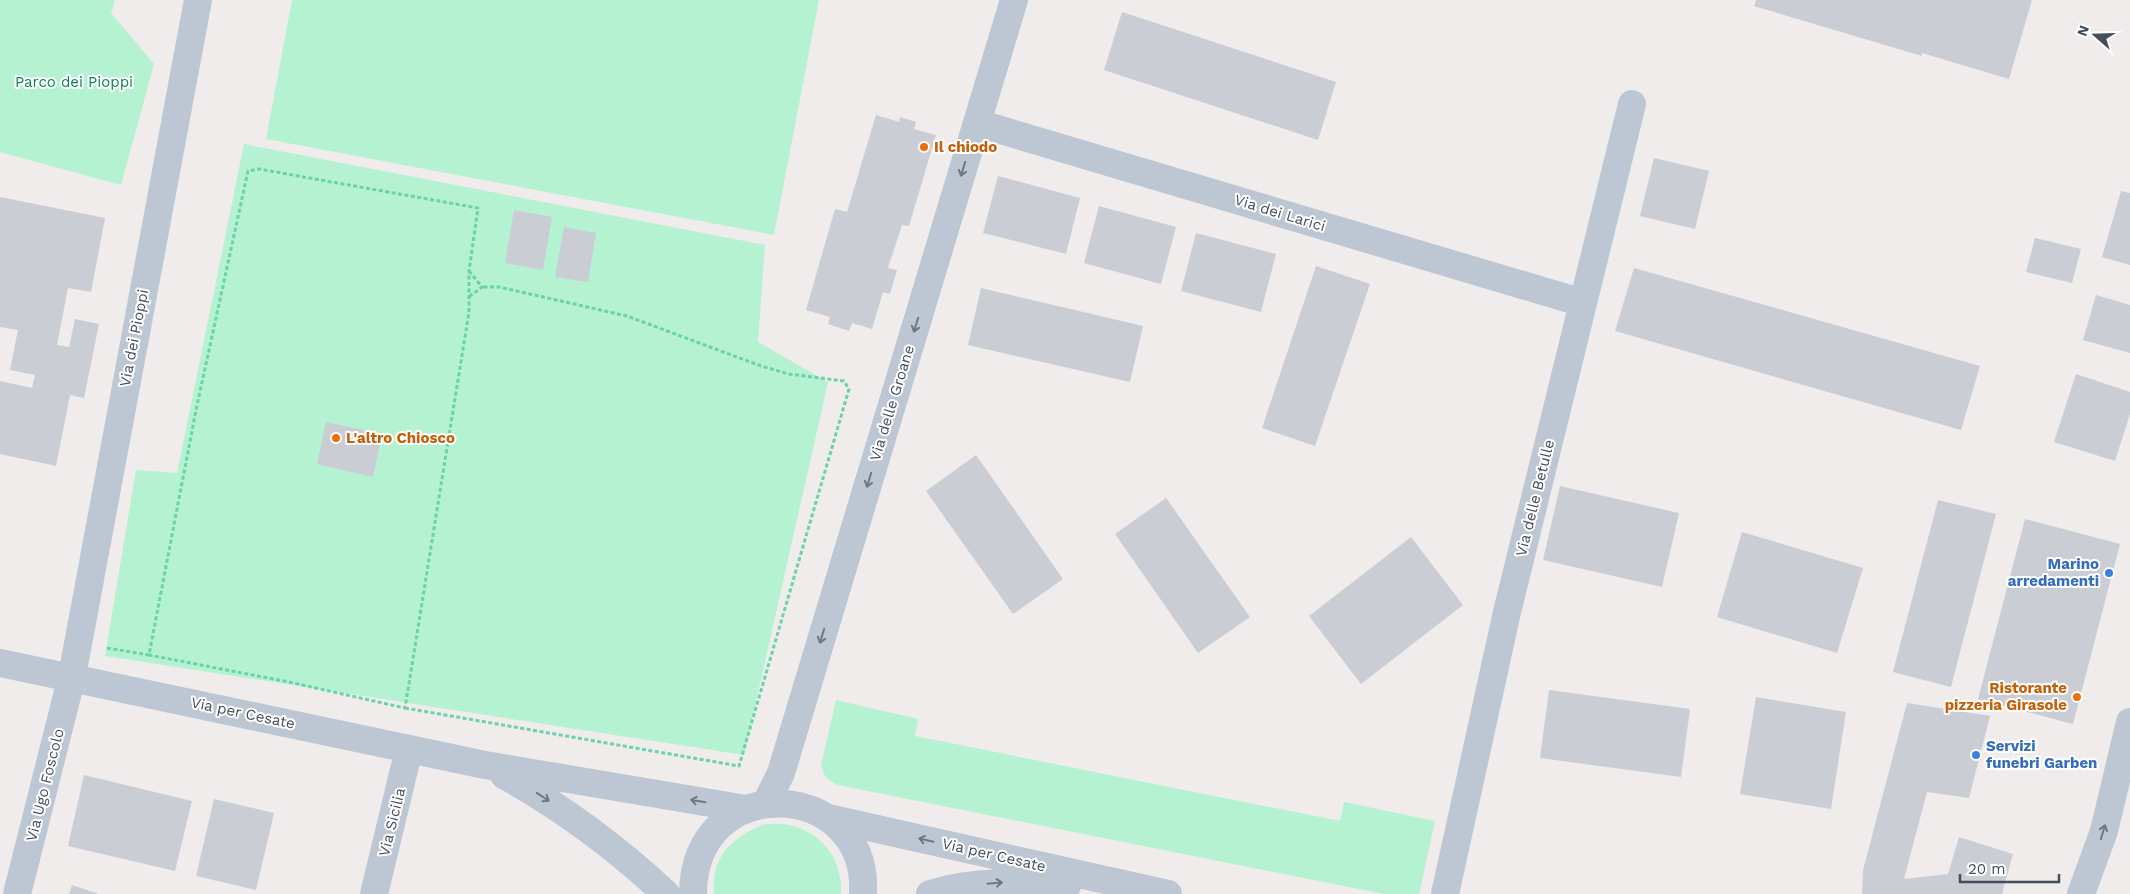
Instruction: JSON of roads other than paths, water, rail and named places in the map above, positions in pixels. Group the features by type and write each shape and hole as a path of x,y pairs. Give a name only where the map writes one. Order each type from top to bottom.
{"street":[{"name":"Via dei Pioppi","path":"72,676 198,0"},
{"name":"Via delle Groane","path":"756,806 781,773 1014,0"},
{"name":"Via delle Betulle","path":"1445,894 1507,612 1632,104"},
{"name":"Via dei Larici","path":"977,123 1583,303"},
{"name":"Via per Cesate","path":"0,663 72,676 485,765 756,806 788,803 802,806 828,818 1164,893"},
{"name":"Via Ugo Foscolo","path":"18,894 72,676"},
{"path":"2081,894 2104,831 2121,796 2130,722"},
{"name":"Via Sicilia","path":"374,894 409,749"},
{"name":"Via per Cesate","path":"485,765 538,794 594,833 636,865 666,894"},
{"path":"693,894 696,867 706,842 723,822 756,806"},
{"path":"828,818 848,838 856,855 860,864 863,894"},
{"name":"Via per Cesate","path":"930,894 968,886 1013,882 1164,893"}],"place":[{"name":"Il chiodo","path":"924,147"},
{"name":"L'altro Chiosco","path":"336,438"},
{"name":"Marino arredamenti","path":"2109,573"},
{"name":"Ristorante pizzeria Girasole","path":"2077,697"},
{"name":"Servizi funebri Garben","path":"1976,755"}],"park label":[{"name":"Parco dei Pioppi","path":"74,82"}]}
